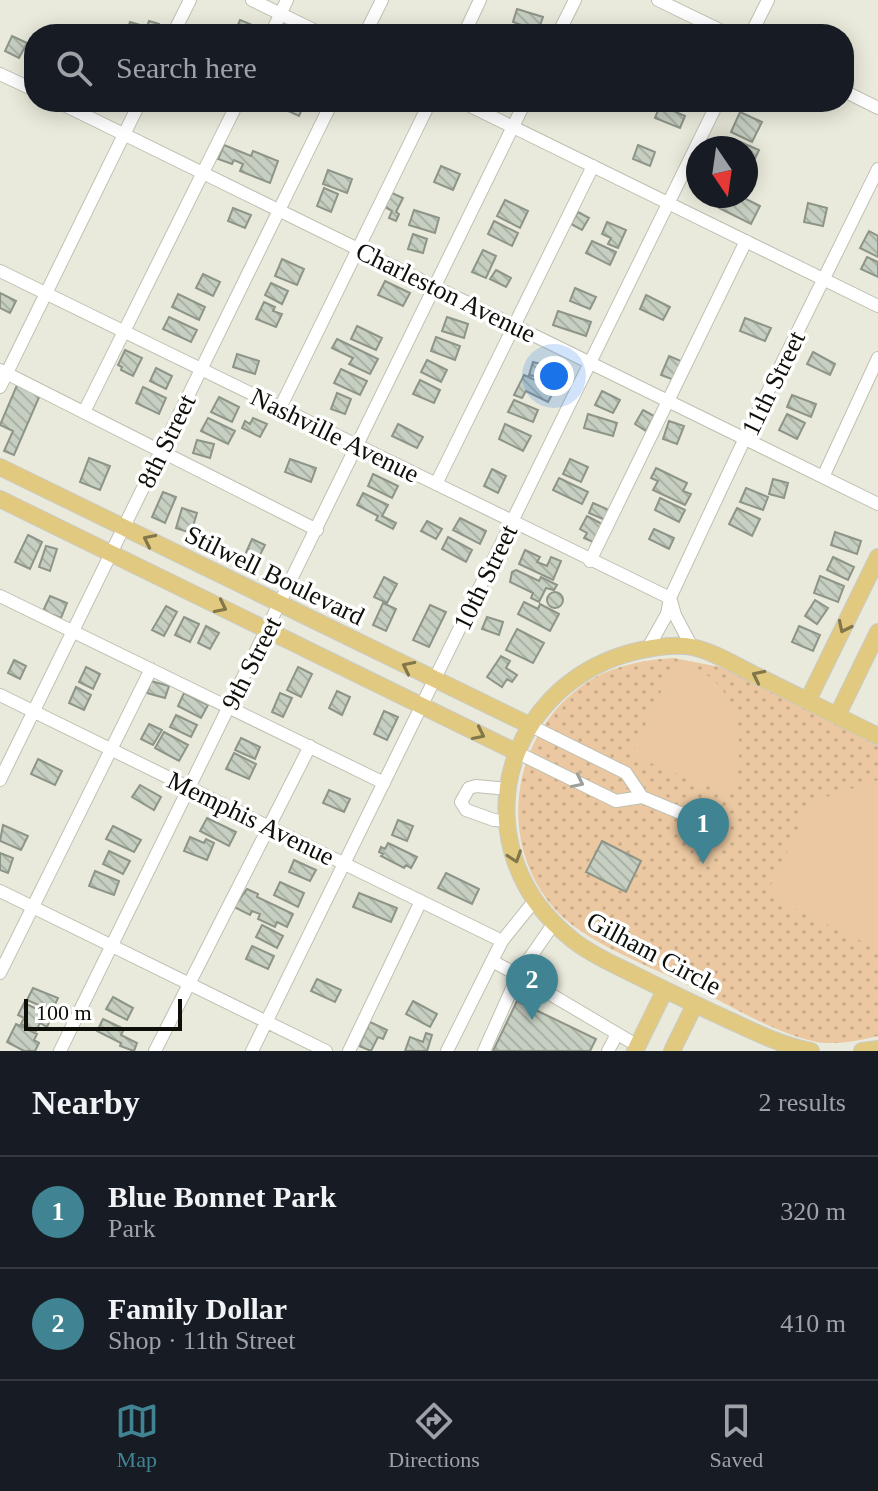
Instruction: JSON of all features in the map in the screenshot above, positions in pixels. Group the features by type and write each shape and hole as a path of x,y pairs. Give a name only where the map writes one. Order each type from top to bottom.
{"main road":[{"name":"Stilwell Boulevard","path":"0,467 529,725"},
{"name":"Stilwell Boulevard","path":"0,499 516,752"},
{"path":"808,700 878,557"},
{"path":"837,716 878,632"},
{"name":"Gilham Circle","path":"811,1051 769,1044 590,951 554,923 535,900 516,862 507,821 508,789 516,752 529,725 551,698 575,677 596,665 648,648 692,647 878,736"},
{"path":"636,1048 665,990"},
{"path":"672,1051 695,1004"},
{"path":"862,1051 878,1049"}],"street":[{"path":"178,24 190,0"},
{"path":"252,0 301,24"},
{"path":"276,24 287,0"},
{"path":"370,24 382,0"},
{"path":"469,24 480,0"},
{"path":"563,24 575,0"},
{"path":"756,24 768,0"},
{"path":"666,2 709,24"},
{"path":"0,74 24,85"},
{"path":"854,96 878,108"},
{"name":"Charleston Avenue","path":"79,112 878,504"},
{"path":"0,387 3,372 46,293 135,112"},
{"path":"84,412 233,112"},
{"name":"8th Street","path":"0,780 327,112"},
{"path":"280,408 425,112"},
{"path":"482,112 878,306"},
{"name":"9th Street","path":"60,1051 520,112"},
{"name":"10th Street","path":"252,1051 713,112"},
{"path":"436,484 593,166"},
{"name":"11th Street","path":"648,648 667,614 670,598 745,438 878,169"},
{"path":"590,561 746,241"},
{"name":"Nashville Avenue","path":"0,271 670,598"},
{"path":"823,477 878,358"},
{"path":"3,372 317,530"},
{"path":"0,596 384,783"},
{"path":"670,598 675,615 692,647"},
{"path":"0,973 151,669"},
{"name":"Memphis Avenue","path":"0,695 502,941"},
{"path":"529,725 626,773 642,797"},
{"path":"155,1051 310,746"},
{"path":"516,752 616,801 642,797 707,824"},
{"path":"507,821 494,820 466,810 461,802 469,788 476,786 508,789"},
{"path":"0,891 326,1051"},
{"path":"447,1051 502,941 535,900"},
{"path":"349,1051 421,901"},
{"path":"484,1051 518,975 554,923"},
{"path":"492,961 636,1048"},
{"path":"608,1051 617,1034"}],"shaded area":[{"path":"673,658 725,668 878,746 878,1036 828,1043 797,1037 767,1025 582,932 553,907 535,880 523,850 518,819 520,788 528,758 541,730 561,704 596,677 628,665"},
{"path":"674,664 696,669 713,680 726,694 734,713 739,754 730,795 638,758 634,749"},
{"path":"878,780 878,949 766,895 811,802"}],"building":[{"path":"517,9 543,17 540,24 513,22"},
{"path":"12,36 24,42 19,58 5,51"},
{"path":"657,112 676,112 685,116 680,128 655,118"},
{"path":"740,112 762,122 755,136 739,136 731,132"},
{"path":"224,145 251,156 253,151 278,161 270,183 240,171 243,164 218,159"},
{"path":"638,145 655,152 650,166 633,159"},
{"path":"441,166 460,174 453,190 434,182"},
{"path":"328,170 352,179 347,193 323,184"},
{"path":"324,188 338,194 331,212 317,206"},
{"path":"392,193 403,198 396,212 399,214 396,221 389,218 392,211 385,207"},
{"path":"505,200 528,211 520,228 497,216"},
{"path":"808,203 827,208 823,226 804,222"},
{"path":"760,206 751,224 719,208"},
{"path":"233,208 251,215 245,228 228,221"},
{"path":"414,210 439,218 435,233 409,225"},
{"path":"578,212 589,218 582,230 571,224"},
{"path":"494,221 518,233 512,246 488,234"},
{"path":"607,222 626,230 618,248 608,244 611,238 602,234"},
{"path":"869,231 878,236 878,257 860,248"},
{"path":"413,234 427,239 423,253 408,249"},
{"path":"592,241 616,252 610,265 586,253"},
{"path":"483,250 496,256 486,278 472,272"},
{"path":"867,257 878,262 878,277 861,269"},
{"path":"282,259 304,269 297,285 275,276"},
{"path":"496,270 511,278 506,287 490,279"},
{"path":"203,274 220,282 213,296 196,288"},
{"path":"385,281 410,293 403,306 378,295"},
{"path":"271,283 288,291 282,304 265,295"},
{"path":"575,288 596,297 590,309 570,301"},
{"path":"0,293 16,301 10,313 0,308"},
{"path":"178,294 205,307 199,320 172,307"},
{"path":"646,295 670,307 663,320 640,309"},
{"path":"264,302 275,307 273,311 282,314 276,327 256,319"},
{"path":"558,311 591,322 586,336 553,325"},
{"path":"169,317 197,330 191,342 163,329"},
{"path":"447,317 468,324 464,338 442,331"},
{"path":"745,318 771,328 765,341 740,331"},
{"path":"357,326 382,338 376,350 351,339"},
{"path":"436,337 460,346 455,360 431,351"},
{"path":"337,339 378,359 370,374 349,364 353,358 332,348"},
{"path":"125,350 142,358 133,376 118,365"},
{"path":"813,352 835,364 830,375 807,364"},
{"path":"237,354 259,361 255,374 233,367"},
{"path":"669,356 681,361 674,380 661,375"},
{"path":"427,360 447,370 441,382 421,372"},
{"path":"533,362 556,368 552,381 529,375"},
{"path":"156,368 172,376 166,389 150,381"},
{"path":"341,369 367,381 360,395 334,383"},
{"path":"524,375 555,389 548,402 526,391 522,398 514,395"},
{"path":"420,380 440,390 434,403 413,394"},
{"path":"17,385 40,395 14,455 4,451 13,431 0,425"},
{"path":"143,387 166,398 159,414 136,403"},
{"path":"602,391 620,400 613,413 595,405"},
{"path":"337,393 351,399 345,414 331,409"},
{"path":"792,395 816,404 811,417 787,407"},
{"path":"219,397 239,407 232,422 211,412"},
{"path":"514,400 538,410 533,422 508,412"},
{"path":"643,410 654,416 646,431 635,424"},
{"path":"588,414 617,423 613,436 584,428"},
{"path":"787,414 805,423 797,439 779,430"},
{"path":"208,418 235,431 228,444 201,431"},
{"path":"253,418 267,424 260,437 242,428 245,421 250,424"},
{"path":"669,421 684,426 677,444 663,439"},
{"path":"398,424 423,437 417,448 392,436"},
{"path":"505,424 531,436 523,451 499,439"},
{"path":"197,440 214,444 210,458 193,453"},
{"path":"89,458 110,466 100,490 80,482"},
{"path":"290,459 316,468 311,482 285,472"},
{"path":"570,459 588,467 581,482 563,474"},
{"path":"656,468 687,483 683,491 691,494 685,505 653,490 658,481 651,478"},
{"path":"492,469 506,476 498,493 484,486"},
{"path":"373,474 398,486 392,498 368,486"},
{"path":"559,478 588,492 582,504 553,490"},
{"path":"773,479 788,483 784,498 769,494"},
{"path":"746,488 768,497 763,510 740,502"},
{"path":"163,492 176,497 165,523 152,517"},
{"path":"363,493 388,505 382,516 396,523 393,529 376,520 378,516 357,505"},
{"path":"660,498 685,510 679,522 655,510"},
{"path":"593,503 609,510 605,520 589,513"},
{"path":"182,508 197,513 191,533 176,528"},
{"path":"737,508 760,519 752,536 729,524"},
{"path":"587,516 602,524 593,542 584,538 587,533 580,529"},
{"path":"460,518 486,531 480,544 453,530"},
{"path":"427,521 442,529 436,539 421,531"},
{"path":"654,529 674,538 669,549 649,539"},
{"path":"835,532 861,541 857,554 831,545"},
{"path":"28,535 42,542 30,569 15,562"},
{"path":"448,537 472,550 466,562 442,549"},
{"path":"252,539 265,545 256,563 244,557"},
{"path":"46,546 57,549 50,571 39,567"},
{"path":"525,550 540,557 537,562 547,566 551,557 561,561 553,580 519,564"},
{"path":"833,557 854,567 848,580 827,570"},
{"path":"516,570 539,581 541,577 557,585 554,590 546,588 539,602 531,598 533,593 510,582 512,572"},
{"path":"820,576 844,586 838,602 814,593"},
{"path":"384,577 397,584 387,603 374,597"},
{"path":"555,592 563,600 555,608 547,600"},
{"path":"50,596 67,603 61,618 43,611"},
{"path":"815,600 828,608 817,624 805,616"},
{"path":"524,602 538,609 540,604 559,614 550,631 518,614"},
{"path":"383,603 396,609 386,631 373,625"},
{"path":"430,605 446,612 429,647 413,640"},
{"path":"166,606 177,612 164,636 152,630"},
{"path":"184,617 199,624 190,642 175,635"},
{"path":"487,617 503,622 499,635 482,629"},
{"path":"206,626 219,633 210,649 198,643"},
{"path":"799,626 820,635 813,651 792,642"},
{"path":"517,629 544,643 533,663 506,650"},
{"path":"501,656 510,661 506,668 517,675 512,682 507,679 502,687 487,677"},
{"path":"14,660 26,666 20,679 8,673"},
{"path":"86,667 100,674 93,689 79,682"},
{"path":"298,667 312,674 301,697 287,690"},
{"path":"151,681 169,686 165,698 147,693"},
{"path":"76,687 91,695 84,710 69,703"},
{"path":"337,691 350,697 342,715 329,708"},
{"path":"184,693 208,705 201,718 178,706"},
{"path":"280,693 292,698 283,717 272,712"},
{"path":"384,711 398,717 387,740 374,734"},
{"path":"176,715 197,725 191,737 170,727"},
{"path":"149,724 162,730 153,745 141,739"},
{"path":"164,732 188,745 179,761 155,748"},
{"path":"241,738 260,747 255,759 235,750"},
{"path":"234,753 256,764 249,779 226,769"},
{"path":"38,759 62,771 55,785 31,774"},
{"path":"140,785 161,797 154,810 132,797"},
{"path":"329,790 350,799 344,812 323,803"},
{"path":"207,818 236,832 229,846 200,831"},
{"path":"398,820 413,826 407,841 392,835"},
{"path":"3,825 28,836 21,850 0,841"},
{"path":"113,826 141,840 134,852 106,839"},
{"path":"190,837 204,843 206,839 214,843 207,860 184,851"},
{"path":"602,841 641,861 626,892 586,872"},
{"path":"388,843 417,857 411,868 406,865 404,868 381,856 381,847 385,849"},
{"path":"109,851 130,861 123,874 103,864"},
{"path":"0,853 13,858 8,873 0,870"},
{"path":"294,860 316,870 310,881 289,872"},
{"path":"95,871 119,881 114,895 89,886"},
{"path":"446,873 479,889 472,904 438,888"},
{"path":"280,882 304,893 298,907 274,895"},
{"path":"247,889 293,914 287,927 277,922 275,927 258,919 260,914 252,911 250,915 234,907"},
{"path":"359,893 397,908 391,922 353,907"},
{"path":"262,925 283,936 277,948 256,937"},
{"path":"252,946 274,956 268,969 246,959"},
{"path":"317,979 341,990 335,1002 311,991"},
{"path":"33,988 58,998 52,1011 27,1000"},
{"path":"113,997 133,1008 127,1020 106,1009"},
{"path":"413,1001 437,1014 430,1027 406,1014"},
{"path":"517,1001 596,1039 590,1051 493,1051"},
{"path":"24,1003 52,1016 47,1027 40,1023 36,1031 21,1024 24,1018 18,1015"},
{"path":"103,1019 124,1029 121,1035 137,1043 134,1051 97,1031"},
{"path":"370,1022 387,1030 383,1039 378,1037 371,1051 359,1046"},
{"path":"16,1024 37,1034 34,1040 39,1043 35,1051 24,1051 7,1042"},
{"path":"426,1033 432,1035 427,1051 405,1051 410,1037 423,1042"}],"place":[{"name":"Blue Bonnet Park","path":"703,864"},
{"name":"Family Dollar","path":"532,1020"}]}
